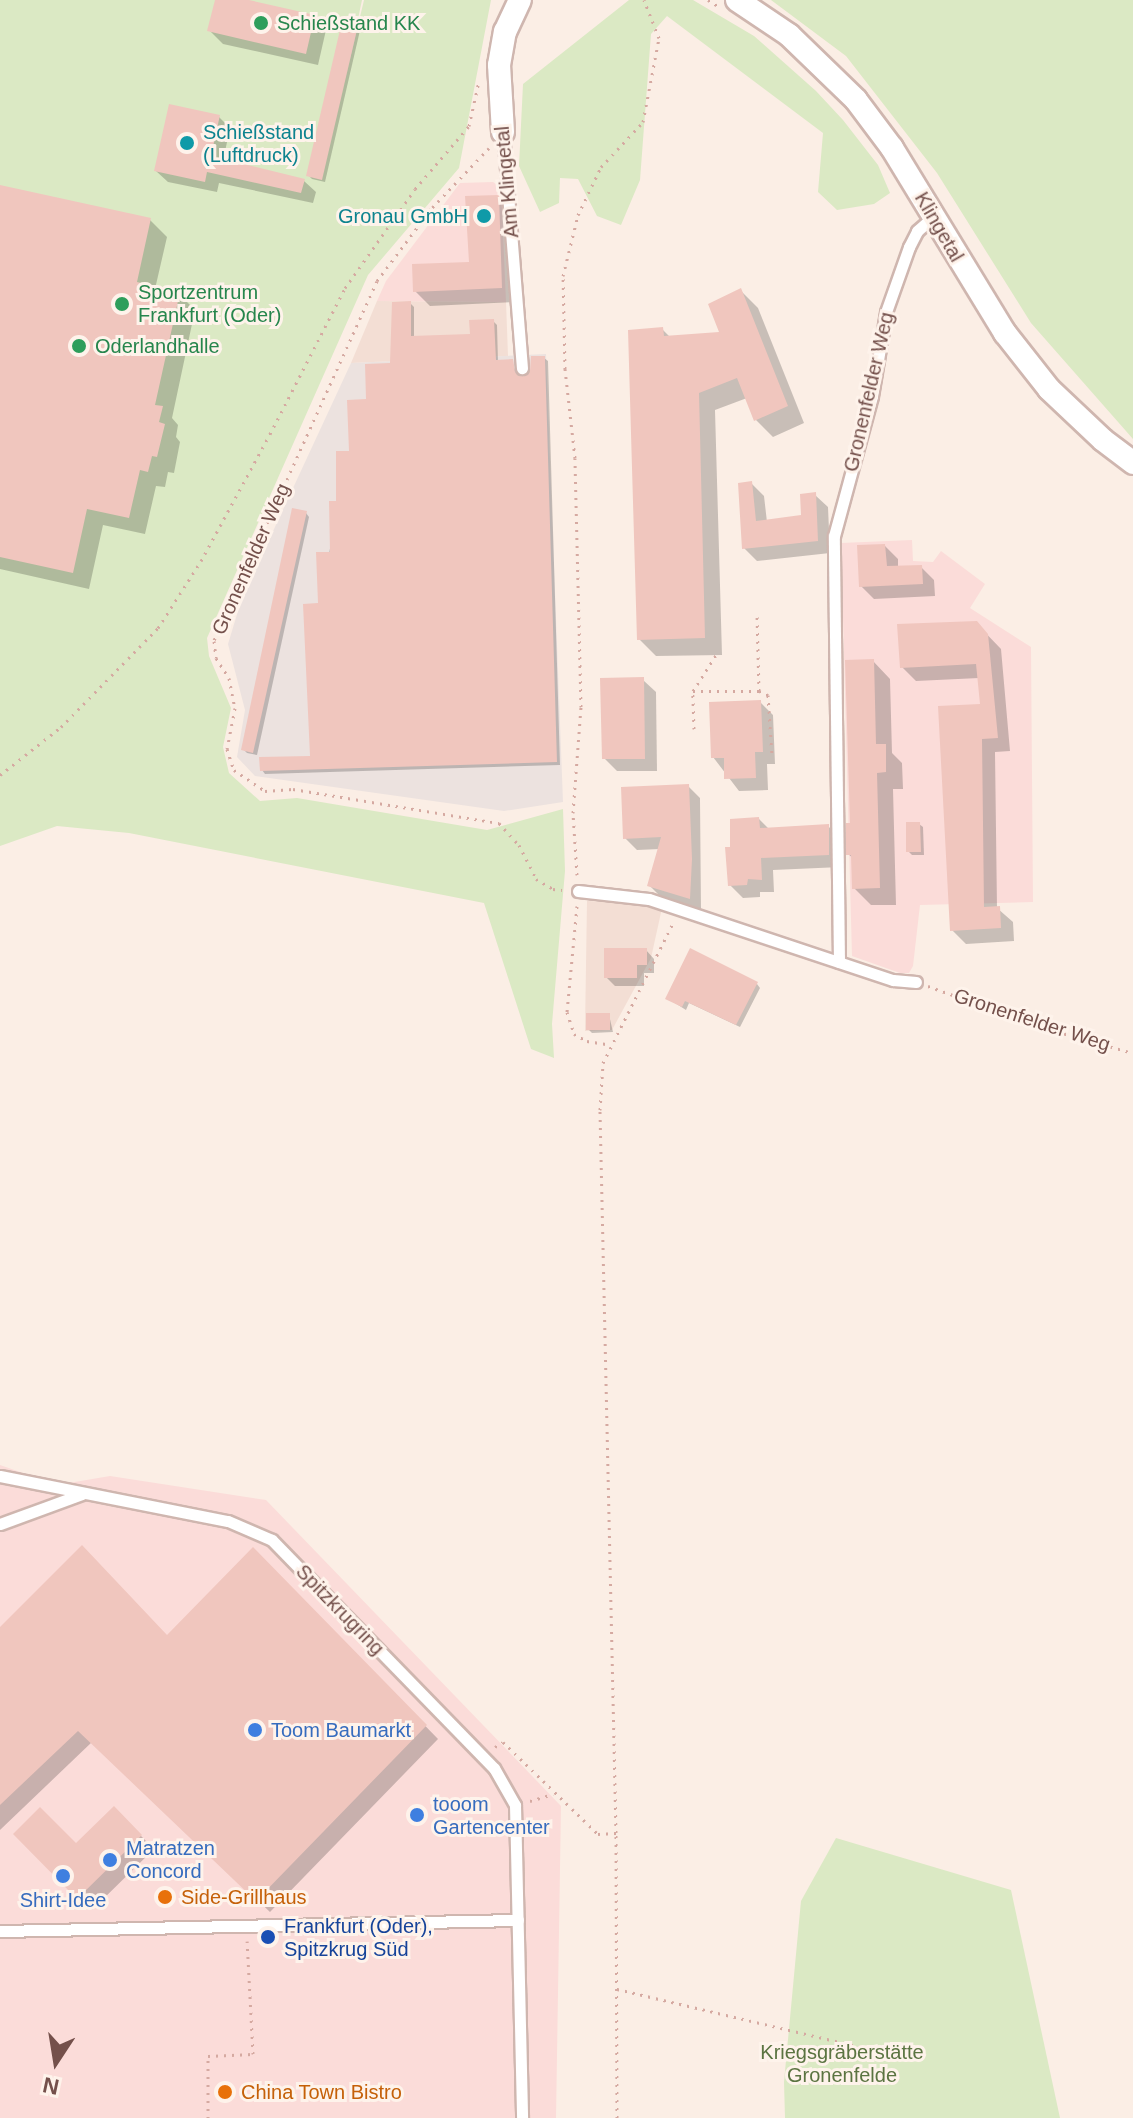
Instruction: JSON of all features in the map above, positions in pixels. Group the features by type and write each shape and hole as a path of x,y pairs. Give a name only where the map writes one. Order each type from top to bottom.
{"street":[{"name":"Am Klingetal","path":"503,132 499,65 505,32 520,0"},
{"name":"Klingetal","path":"737,0 789,35 856,100 892,148 1005,333 1049,389 1103,440 1133,463"}],"lane":[{"name":"Am Klingetal","path":"503,132 522,368"},
{"name":"Gronenfelder Weg","path":"839,962 834,536 872,396 886,312 909,247 917,231 934,216"},
{"path":"578,891 649,899 893,980 916,982"},
{"name":"Spitzkrugring","path":"0,1476 228,1521 272,1540 494,1768 515,1805 522,2118"},
{"path":"0,1524 85,1493"},
{"path":"0,1931 518,1920"}],"path":[{"path":"611,1045 587,1041 574,1034 567,1012 578,891 573,813 581,707 575,458 565,369 563,276 578,215 601,167 643,122 659,38 644,0"},
{"path":"0,775 61,727 158,628 201,561 345,288 415,189 469,126 481,74"},
{"name":"Gronenfelder Weg","path":"503,132 431,209 377,281 214,641 216,658 229,678 235,708 227,749 234,770 265,791 293,789 499,823 519,845 536,879 553,889 578,891"},
{"path":"757,616 759,691"},
{"path":"694,729 693,691 716,655"},
{"path":"693,691 759,691 768,695 772,756"},
{"path":"617,2118 616,1833 600,1110 603,1063 680,909"},
{"name":"Gronenfelder Weg","path":"916,982 1041,1027 1133,1053"},
{"path":"483,1757 503,1742 553,1794 576,1808 598,1834 616,1833"},
{"path":"515,1805 553,1794"},
{"path":"208,2118 208,2056 253,2054 246,1925"},
{"path":"617,1989 881,2052"}],"shaded area":[{"name":"Gronau GmbH","path":"493,182 501,188 506,302 377,301 386,281 460,183"},
{"path":"377,301 506,302 508,356 351,363"},
{"path":"546,354 563,802 504,811 255,776 237,757 245,710 228,644 242,598 351,363"},
{"path":"912,540 913,561 933,562 941,551 985,584 970,608 1031,647 1033,902 920,905 913,966 909,973 900,973 852,956 841,543"},
{"path":"587,901 635,903 662,908 651,958 612,1030 585,1031"},
{"path":"0,1465 57,1485 110,1476 266,1500 561,1806 556,2118 0,2118"}],"green space":[{"path":"0,0 362,0 346,76 364,0 491,0 459,168 368,275 207,638 209,656 231,708 223,747 229,773 260,801 297,798 487,830 563,809 565,871 552,1024 554,1058 531,1049 484,903 129,833 57,826 0,846"},
{"path":"629,0 693,0 754,36 816,91 843,120 878,165 890,193 874,204 837,210 818,192 823,133 667,16 651,34 640,180 621,225 597,216 578,179 560,178 559,203 540,212 519,166 523,84"},
{"path":"771,0 1133,0 1133,439 1031,323 937,173 846,56"},
{"name":"Kriegsgräberstätte Gronenfelde","path":"836,1838 1011,1890 1060,2118 785,2118 784,2082 801,1901"}],"building":[{"name":"Schießstand KK","path":"215,0 249,0 315,15 306,54 207,31"},
{"path":"343,17 359,21 322,180 306,176"},
{"name":"Schießstand (Luftdruck)","path":"169,104 220,115 211,156 305,179 301,193 207,172 205,182 154,171"},
{"name":"Oderlandhalle","path":"0,185 151,218 137,282 180,292 155,405 163,406 159,422 165,424 157,457 152,456 148,472 140,470 129,518 87,509 73,573 0,557"},
{"path":"499,195 502,288 413,292 412,264 469,262 465,196"},
{"path":"741,288 788,406 754,421 737,378 699,393 705,638 637,640 628,330 663,327 664,336 719,332 708,304"},
{"path":"411,301 411,336 470,334 469,320 494,319 496,360 513,359 515,372 522,376 530,371 531,356 545,356 557,762 260,771 259,757 310,756 303,604 318,603 316,552 330,552 329,501 336,501 336,451 349,451 347,400 366,399 365,364 390,363 392,302"},
{"path":"752,481 756,521 801,515 800,494 816,492 818,541 742,549 738,483"},
{"path":"292,508 307,511 253,753 241,750"},
{"path":"885,544 887,566 922,565 923,584 859,587 857,545"},
{"path":"977,621 988,634 998,738 982,739 984,907 1000,906 1001,928 950,931 938,706 980,704 976,664 900,668 897,624"},
{"path":"874,659 876,744 886,744 886,772 877,773 880,888 852,889 851,855 846,855 846,823 850,823 845,660"},
{"path":"644,677 645,759 602,759 600,678"},
{"path":"761,700 763,752 755,752 756,778 724,779 724,758 711,758 709,702"},
{"path":"689,784 690,899 647,886 661,837 623,839 621,787"},
{"path":"759,817 760,828 829,824 829,855 761,858 762,880 748,879 747,885 728,886 725,847 730,847 730,819"},
{"path":"906,822 920,822 921,852 906,852"},
{"path":"604,948 647,948 647,965 637,965 637,978 604,978"},
{"path":"690,948 758,982 736,1025 685,1001 682,1007 665,999"},
{"path":"586,1013 610,1013 610,1030 586,1030"},
{"path":"82,1545 167,1635 253,1547 427,1725 256,1901 78,1731 0,1805 0,1627"},
{"path":"114,1806 142,1835 77,1899 13,1834 40,1807 76,1843"}],"place":[{"name":"Schießstand KK","path":"261,23"},
{"name":"Schießstand (Luftdruck)","path":"187,143"},
{"name":"Gronau GmbH","path":"484,216"},
{"name":"Sportzentrum Frankfurt (Oder)","path":"122,304"},
{"name":"Oderlandhalle","path":"79,346"},
{"name":"Toom Baumarkt","path":"255,1730"},
{"name":"tooom Gartencenter","path":"417,1815"},
{"name":"Matratzen Concord","path":"110,1860"},
{"name":"Shirt-Idee","path":"63,1876"},
{"name":"Side-Grillhaus","path":"165,1897"},
{"name":"Frankfurt (Oder), Spitzkrug Süd","path":"268,1937"},
{"name":"China Town Bistro","path":"225,2092"}]}
